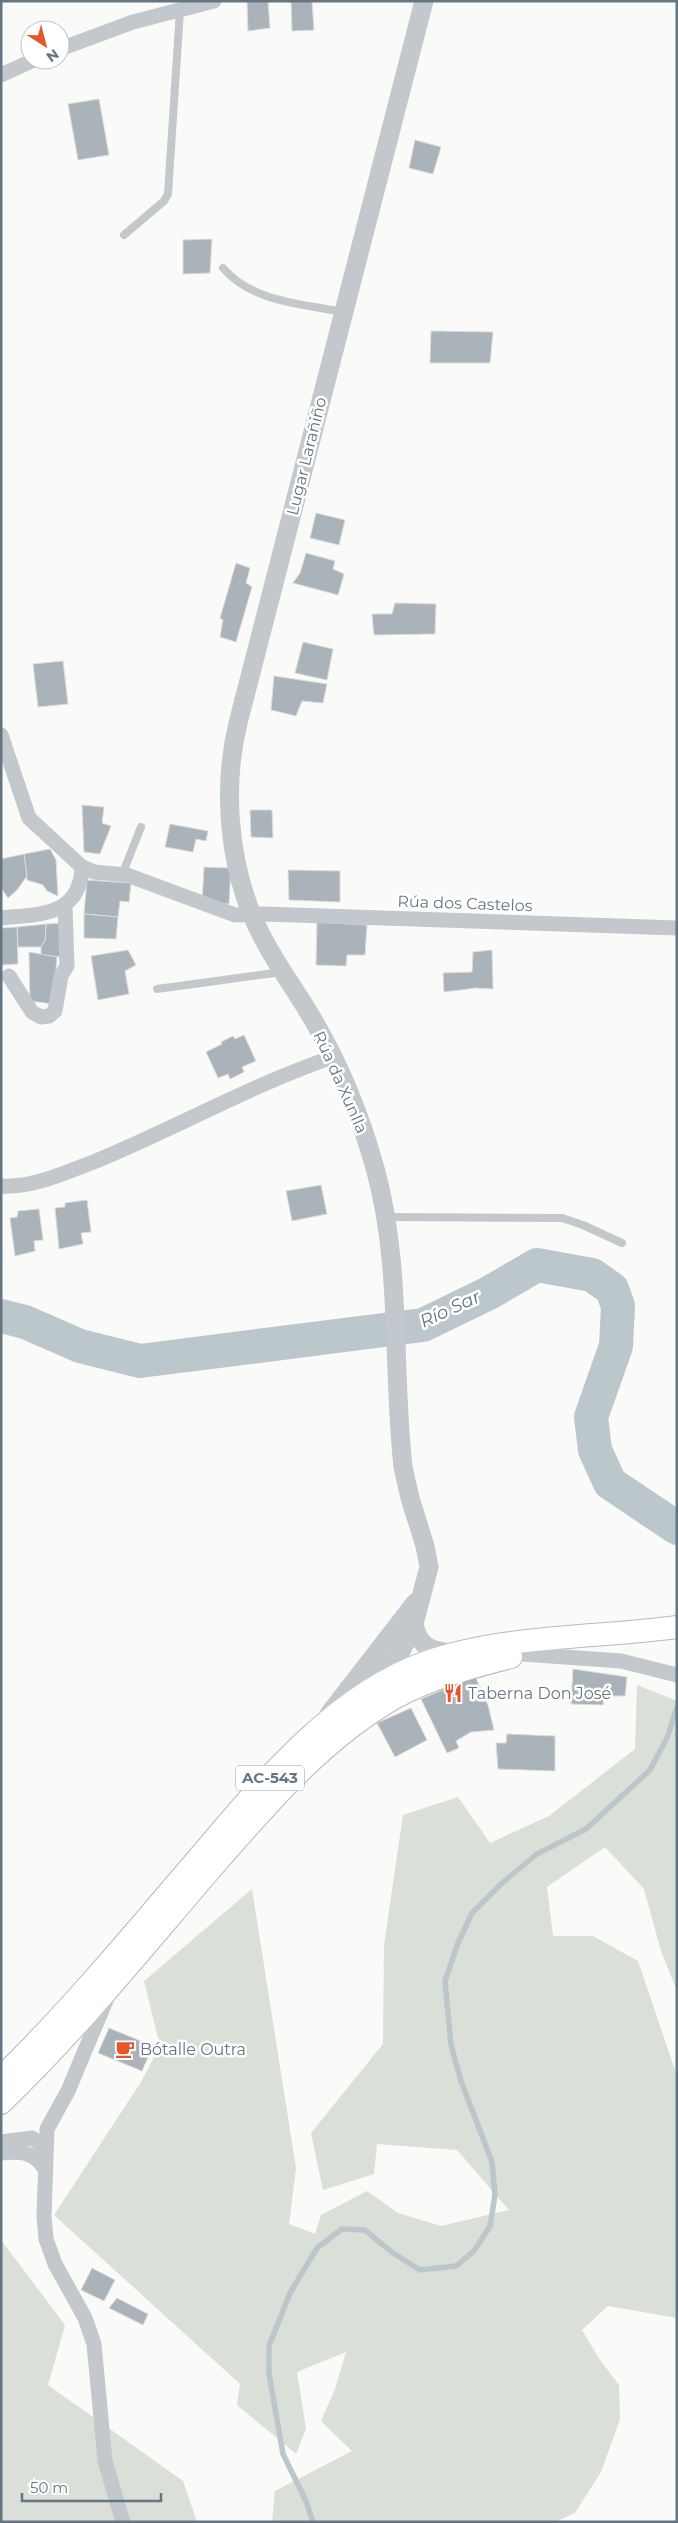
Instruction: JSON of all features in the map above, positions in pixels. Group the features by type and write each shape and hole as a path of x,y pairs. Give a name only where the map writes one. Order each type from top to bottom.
{"main road":[{"name":"AC-543","path":"1,2078 94,1978 264,1785 312,1737 348,1706 387,1668 475,1650 677,1627"},
{"name":"AC-543","path":"1,2103 42,2062 266,1807 322,1750 380,1707 429,1682 512,1657 630,1633"}],"street":[{"path":"70,45 133,22 214,1"},
{"name":"Lugar Larañiño","path":"252,914 238,863 231,824 229,783 233,745 424,1"},
{"path":"1,74 20,66"},
{"path":"1,735 29,818 82,867 94,872 122,875 235,915 252,914"},
{"path":"1,918 54,912 65,906 82,880 82,867"},
{"path":"9,976 32,1012 41,1017 50,1016 55,1011 61,976 67,966 65,906"},
{"name":"Rúa dos Castelos","path":"252,914 677,928"},
{"name":"Rúa da Xunlla","path":"252,914 333,1058 368,1144 385,1217 395,1315 405,1480 428,1559 428,1575 414,1624 387,1668 348,1689 312,1737"},
{"path":"1,1186 33,1183 56,1176 147,1140 274,1078 333,1058"},
{"name":"Rúa da Xunlla","path":"387,1668 421,1596"},
{"path":"414,1624 416,1635 424,1646 432,1650 445,1652"},
{"path":"266,1807 317,1743 368,1703 387,1668 445,1652 475,1650"},
{"path":"387,1668 450,1666 512,1657 607,1660 647,1666 677,1674"},
{"path":"118,1976 68,2092 47,2129 43,2155 46,2240 54,2264 85,2318 94,2344 105,2461 123,2522"},
{"path":"4,2149 23,2145 43,2155"},
{"path":"4,2149 30,2154 39,2160 43,2155"}],"lane":[{"path":"124,235 164,202 168,194 180,10"},
{"path":"223,268 234,280 250,290 279,300 344,312"},
{"path":"122,875 141,827"},
{"path":"157,988 284,972"},
{"path":"385,1217 562,1218 583,1225 622,1243"}],"shaded area":[{"path":"637,1685 677,1701 677,1991 661,1951 644,1889 605,1847 547,1887 553,1936 593,1936 638,1961 677,2076 677,2318 608,2306 582,2330 600,2360 619,2385 620,2419 601,2472 575,2513 555,2522 272,2522 275,2491 352,2451 321,2421 335,2389 346,2352 297,2372 306,2429 296,2454 237,2405 240,2384 54,2215 141,2082 160,2046 144,1981 252,1889 296,2168 289,2224 315,2234 321,2215 367,2191 398,2213 441,2226 509,2210 457,2150 377,2144 374,2174 323,2190 311,2133 383,2044 384,1945 403,1815 458,1797 490,1843 549,1816 635,1749"},
{"path":"1,2240 65,2325 48,2385 183,2481 197,2522 1,2522"}],"building":[{"path":"247,1 268,1 270,28 248,31"},
{"path":"291,1 312,1 314,30 292,31"},
{"path":"99,99 109,155 78,160 68,104"},
{"path":"415,140 441,147 433,174 409,168"},
{"path":"212,239 210,273 183,274 183,240"},
{"path":"431,331 493,332 490,363 430,363"},
{"path":"316,513 345,520 339,545 310,538"},
{"path":"306,553 335,561 333,569 344,574 338,595 293,583 300,573"},
{"path":"236,563 250,568 246,583 252,587 236,642 220,637 223,620 220,618"},
{"path":"395,603 436,604 435,634 374,635 372,614 392,614"},
{"path":"303,642 333,649 327,680 295,673"},
{"path":"63,661 68,704 38,707 33,664"},
{"path":"274,676 327,684 323,703 302,701 296,716 271,710"},
{"path":"82,805 104,807 102,823 111,826 100,854 84,852"},
{"path":"250,810 272,810 273,838 251,837"},
{"path":"170,824 208,831 206,841 196,839 193,852 165,847"},
{"path":"50,849 56,860 58,896 47,891 43,885 27,880 24,854"},
{"path":"24,854 27,876 17,890 8,898 2,889 1,859"},
{"path":"204,867 231,868 229,904 202,903"},
{"path":"288,870 340,871 340,902 289,900"},
{"path":"87,880 131,883 129,902 120,901 118,917 84,914"},
{"path":"84,914 118,917 116,939 84,938"},
{"path":"317,922 367,925 365,955 347,955 346,966 316,965"},
{"path":"65,923 63,957 41,955 41,947 45,940 46,924"},
{"path":"46,924 45,940 41,947 18,947 17,927"},
{"path":"17,927 18,964 1,965 1,928"},
{"path":"128,950 136,965 125,971 129,994 98,1000 91,956"},
{"path":"492,950 493,989 476,988 444,992 443,973 472,972 473,952"},
{"path":"29,952 57,957 53,1004 30,1001"},
{"path":"244,1035 256,1061 242,1067 244,1072 230,1079 228,1074 218,1078 206,1052 233,1036 235,1039"},
{"path":"321,1185 327,1214 292,1221 286,1191"},
{"path":"87,1200 91,1232 81,1233 83,1244 59,1249 55,1208 65,1207 65,1203"},
{"path":"39,1209 43,1240 34,1241 35,1251 15,1256 10,1218 17,1217 18,1211"},
{"path":"573,1669 627,1677 625,1696 604,1696 603,1705 571,1704"},
{"path":"475,1676 488,1705 494,1730 471,1732 456,1741 459,1748 447,1753 421,1699"},
{"path":"411,1708 427,1740 395,1757 377,1723"},
{"path":"507,1734 555,1736 555,1771 498,1769 496,1743 506,1743"},
{"name":"Bótalle Outra","path":"109,2028 153,2046 142,2071 98,2053"},
{"path":"92,2268 115,2280 104,2301 81,2290"},
{"path":"117,2298 148,2314 143,2325 109,2308"}],"waterway":[{"name":"Río Sar","path":"1,1316 25,1322 80,1346 140,1361 423,1325 489,1293 537,1265 592,1275 612,1289 618,1306 616,1346 591,1417 595,1450 610,1483 677,1528"},
{"path":"313,2522 306,2501 283,2454 269,2374 269,2346 290,2293 317,2248 342,2229 365,2230 393,2253 420,2270 456,2266 474,2251 490,2226 495,2195 492,2162 461,2081 451,2045 445,1981 458,1943 472,1913 502,1883 537,1854 586,1829 650,1770 667,1738 677,1707"}],"place":[{"name":"Taberna Don José","path":"453,1693"},
{"name":"Bótalle Outra","path":"125,2049"}]}
